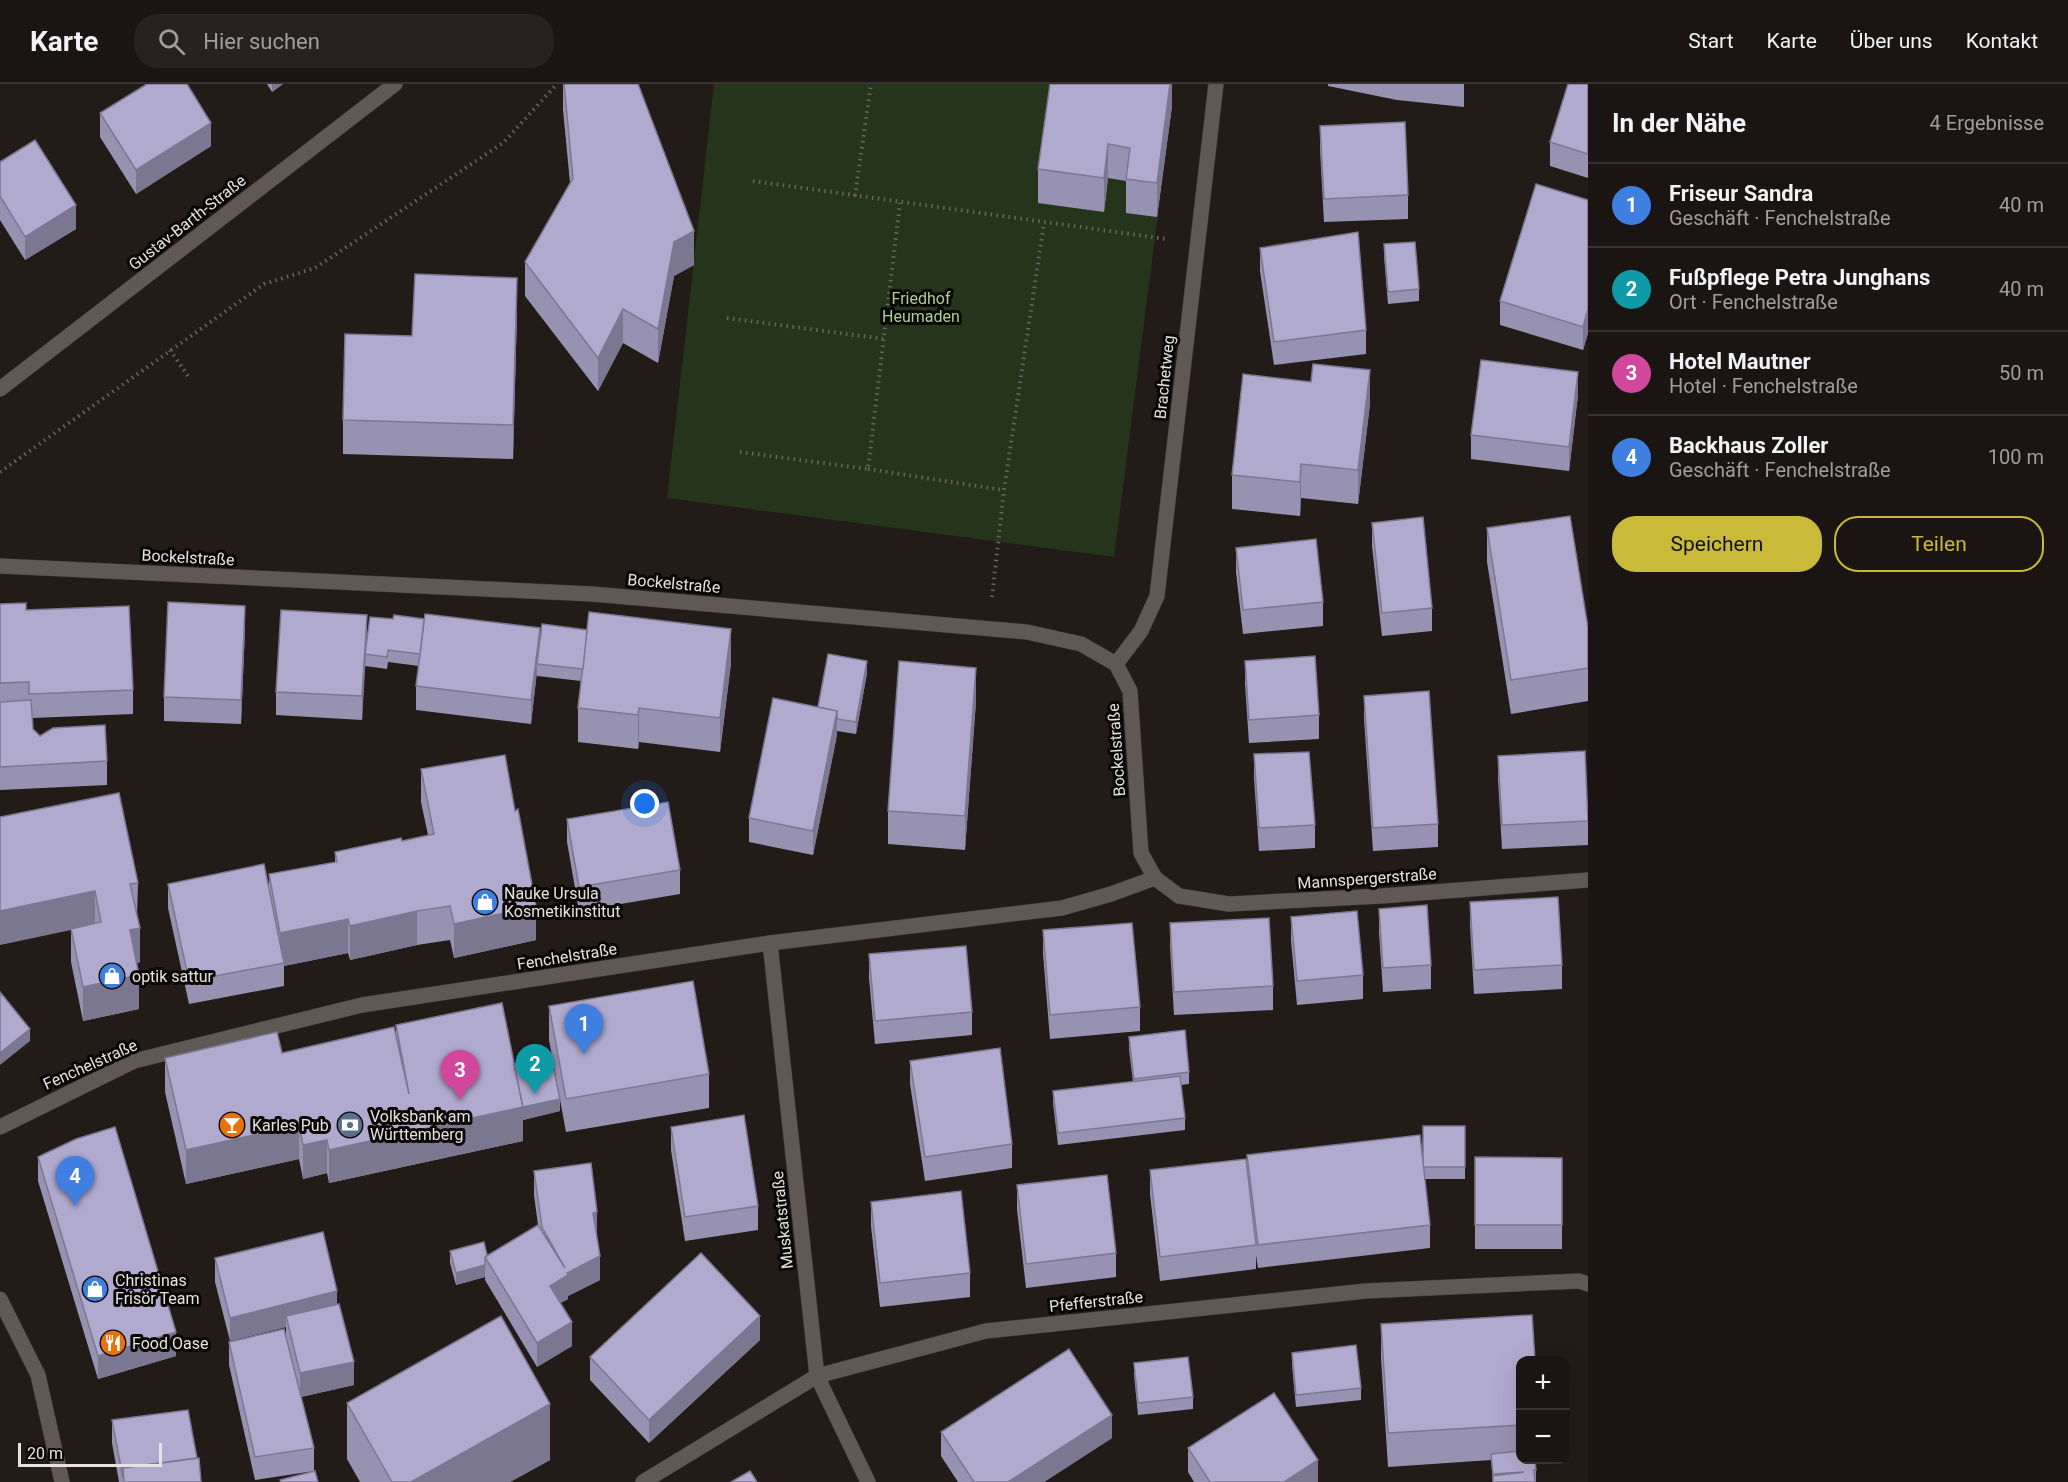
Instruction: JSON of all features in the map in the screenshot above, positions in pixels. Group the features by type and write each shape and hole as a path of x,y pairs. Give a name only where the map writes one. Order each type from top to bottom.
{"street":[{"name":"Gustav-Barth-Straße","path":"0,389 396,84"},
{"name":"Brachetweg","path":"1116,664 1141,631 1157,596 1216,84"},
{"name":"Bockelstraße","path":"0,566 592,594 989,628 1027,632 1081,644 1116,664 1130,691 1141,853 1155,878"},
{"name":"Mannspergerstraße","path":"1155,878 1179,896 1229,904 1382,896 1588,880"},
{"name":"Fenchelstraße","path":"0,1126 134,1061 350,1008 770,943 1062,908 1112,894 1155,878"},
{"name":"Muskatstraße","path":"770,943 817,1376 868,1482"},
{"name":"Pfefferstraße","path":"642,1482 817,1376 986,1331 1366,1291 1579,1281 1588,1284"},
{"path":"0,1299 38,1375 62,1482"}],"path":[{"path":"0,472 264,284 315,268 503,143 557,84"},
{"path":"855,196 871,84"},
{"path":"753,182 1197,244"},
{"path":"868,469 900,203"},
{"path":"989,628 1004,490 1044,223"},
{"path":"727,318 884,339"},
{"path":"170,350 188,376"},
{"path":"740,452 1004,490"}],"green space":[{"name":"Friedhof Heumaden","path":"714,84 1134,84 1172,106 1114,557 667,498"}],"building":[{"path":"147,84 187,84 211,123 136,170 100,113"},
{"path":"564,84 638,84 694,231 674,242 658,329 623,309 598,358 525,262 573,178"},
{"path":"1050,84 1170,84 1157,183 1126,179 1130,148 1108,144 1104,178 1038,169"},
{"path":"1568,84 1588,84 1588,154 1550,142"},
{"path":"1405,122 1408,195 1324,199 1320,126"},
{"path":"35,140 76,205 25,237 0,196 0,162"},
{"path":"1536,184 1588,200 1588,309 1583,327 1500,301"},
{"path":"1358,232 1366,330 1274,342 1260,248"},
{"path":"1415,242 1419,289 1388,292 1384,244"},
{"path":"415,274 517,278 513,425 343,420 345,334 412,336"},
{"path":"1481,360 1578,372 1569,447 1471,435"},
{"path":"1313,364 1370,370 1358,470 1301,464 1300,482 1232,475 1243,374 1311,382"},
{"path":"1570,516 1588,628 1588,668 1511,680 1487,528"},
{"path":"1423,517 1432,608 1382,613 1372,523"},
{"path":"1316,539 1323,602 1243,610 1236,548"},
{"path":"168,602 245,606 241,700 164,697"},
{"path":"26,603 26,610 129,606 133,690 29,694 29,682 0,683 0,604"},
{"path":"281,610 367,615 362,696 276,692"},
{"path":"589,612 731,629 720,718 639,708 638,715 578,708"},
{"path":"425,614 540,628 531,700 416,686"},
{"path":"394,615 424,619 420,654 388,650 387,657 365,654 370,617 393,619"},
{"path":"542,624 587,630 583,669 537,664"},
{"path":"828,654 867,661 856,722 837,719 837,711 818,707"},
{"path":"1315,656 1319,715 1249,720 1245,661"},
{"path":"899,661 976,668 965,816 888,811"},
{"path":"1429,691 1438,824 1373,828 1364,696"},
{"path":"773,698 837,711 813,831 749,818"},
{"path":"31,700 33,729 40,736 53,728 105,725 107,761 0,767 0,702"},
{"path":"1585,751 1588,821 1502,825 1498,756"},
{"path":"1309,752 1315,825 1259,828 1254,754"},
{"path":"505,755 515,811 518,809 536,906 454,924 450,906 350,926 348,919 280,933 269,874 337,862 335,852 401,838 402,841 434,834 421,769"},
{"path":"119,793 138,883 130,884 140,928 130,930 139,975 83,987 71,929 101,922 95,891 0,911 0,817"},
{"path":"668,802 680,870 579,887 567,819"},
{"path":"264,864 284,963 189,981 168,884"},
{"path":"1558,897 1562,965 1474,970 1470,902"},
{"path":"1427,905 1431,965 1383,968 1379,909"},
{"path":"1357,911 1363,975 1297,981 1291,917"},
{"path":"1269,918 1273,986 1174,992 1170,923"},
{"path":"1132,923 1140,1007 1050,1015 1043,930"},
{"path":"966,946 972,1012 875,1021 869,954"},
{"path":"693,981 709,1074 566,1099 549,1006"},
{"path":"0,992 30,1029 0,1053"},
{"path":"502,1003 523,1107 329,1150 327,1140 303,1145 299,1125 186,1150 165,1058 277,1032 282,1053 394,1027 409,1094 396,1025"},
{"path":"1185,1030 1189,1072 1134,1079 1129,1037"},
{"path":"1000,1048 1012,1144 925,1157 910,1061"},
{"path":"551,1056 560,1099 523,1107 514,1064"},
{"path":"1180,1076 1185,1118 1058,1133 1053,1091"},
{"path":"744,1115 758,1206 685,1217 671,1127"},
{"path":"1423,1126 1465,1126 1465,1167 1423,1167"},
{"path":"115,1127 176,1332 98,1356 38,1157 76,1139"},
{"path":"1420,1135 1430,1225 1258,1245 1247,1155"},
{"path":"1475,1157 1562,1158 1562,1225 1475,1225"},
{"path":"1246,1159 1256,1245 1160,1257 1150,1170"},
{"path":"591,1163 597,1212 593,1213 600,1256 567,1273 568,1275 550,1286 572,1322 537,1343 485,1257 538,1225 565,1268 542,1227 534,1171"},
{"path":"1107,1175 1116,1253 1026,1264 1017,1185"},
{"path":"961,1191 970,1273 880,1283 871,1202"},
{"path":"323,1232 337,1291 230,1318 215,1258"},
{"path":"484,1242 487,1255 485,1265 456,1273 450,1251"},
{"path":"701,1253 760,1316 649,1420 590,1357"},
{"path":"339,1304 354,1362 300,1373 286,1316"},
{"path":"1532,1315 1535,1356 1516,1356 1516,1425 1388,1433 1381,1324"},
{"path":"501,1316 550,1404 411,1482 392,1482 347,1403"},
{"path":"284,1329 314,1448 255,1457 229,1342"},
{"path":"1356,1345 1361,1388 1296,1395 1292,1353"},
{"path":"1069,1349 1112,1415 1008,1482 974,1482 941,1432"},
{"path":"1188,1357 1193,1397 1138,1403 1134,1363"},
{"path":"1274,1393 1318,1460 1284,1482 1210,1482 1188,1448"},
{"path":"188,1410 197,1458 123,1468 123,1478 112,1420"},
{"path":"1516,1452 1516,1464 1535,1464 1535,1482 1493,1482 1493,1476 1524,1472 1493,1474 1491,1454"},
{"path":"199,1458 201,1482 124,1482 123,1468"},
{"path":"315,1471 318,1482 281,1482 280,1480"},
{"path":"750,1471 757,1482 731,1482"}],"place":[{"name":"Nauke Ursula Kosmetikinstitut","path":"485,902"},
{"name":"optik sattur","path":"112,976"},
{"name":"Friseur Sandra","path":"584,1054"},
{"name":"Fußpflege Petra Junghans","path":"535,1094"},
{"name":"Hotel Mautner","path":"460,1100"},
{"name":"Karles Pub","path":"232,1125"},
{"name":"Volksbank am Württemberg","path":"350,1125"},
{"name":"Backhaus Zoller","path":"75,1206"},
{"name":"Christinas Frisör Team","path":"95,1289"},
{"name":"Food Oase","path":"113,1343"}]}
